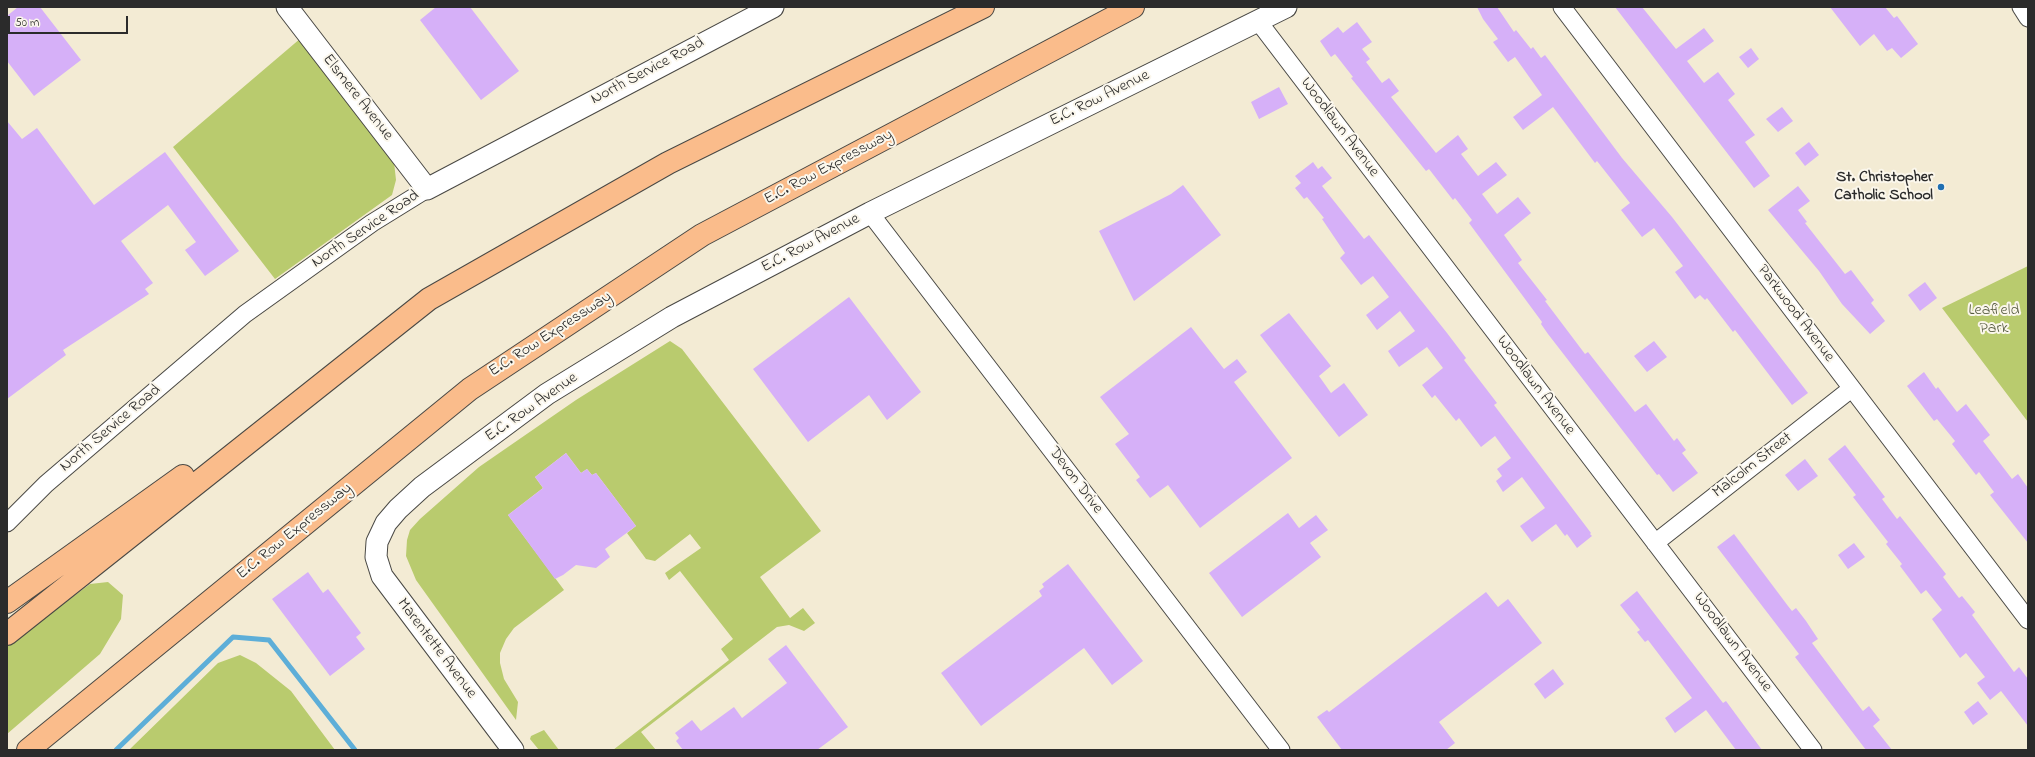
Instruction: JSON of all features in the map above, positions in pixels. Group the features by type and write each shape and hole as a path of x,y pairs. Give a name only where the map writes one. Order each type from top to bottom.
{"highway":[{"path":"7,602 429,299 668,163 983,7"},
{"name":"E.C. Row Expressway","path":"28,750 470,389 702,235 1133,7"},
{"path":"7,634 429,299"}],"street":[{"name":"Elsmere Avenue","path":"287,7 427,188"},
{"name":"North Service Road","path":"7,523 46,484 245,314 372,223 427,188 773,7"},
{"name":"E.C. Row Avenue","path":"377,542 386,523 422,487 548,394 672,318 870,213 1286,7"},
{"name":"Parkwood Avenue","path":"1562,7 2028,620"},
{"path":"2020,7 2028,18"},
{"name":"Woodlawn Avenue","path":"1258,21 1813,750"},
{"name":"Devon Drive","path":"870,213 1281,750"},
{"name":"Malcolm Street","path":"1655,543 1851,389"},
{"name":"Marentette Avenue","path":"377,542 376,558 384,581 513,750"}],"green space":[{"path":"301,38 394,162 396,180 392,195 275,279 173,147"},
{"name":"Leafield Park","path":"2028,266 2028,422 1942,308"},
{"path":"670,341 682,349 821,531 760,577 790,618 803,608 815,623 804,631 789,625 777,627 641,732 656,750 613,750 729,660 721,649 733,639 680,571 669,580 665,573 701,548 690,534 655,561 646,559 627,533 636,526 596,473 592,475 587,469 581,473 566,453 535,477 543,488 508,515 564,590 514,628 506,639 500,653 500,663 504,679 518,702 516,720 416,580 406,556 407,540 410,530 420,519 479,467 576,400"},
{"path":"108,582 123,595 121,619 100,654 7,734 7,646 90,584"},
{"path":"240,655 256,663 291,691 335,750 129,750 218,663"},
{"path":"544,730 559,750 539,750 530,739 531,736"}],"building":[{"path":"18,7 40,7 81,60 34,96 7,61 7,16"},
{"path":"436,7 470,7 519,71 481,100 420,20"},
{"path":"1477,7 1497,7 1514,32 1516,30 1531,49 1533,47 1541,58 1545,55 1622,158 1672,217 1808,393 1792,405 1735,330 1733,332 1707,298 1705,300 1700,295 1695,299 1675,272 1683,266 1654,228 1642,237 1621,210 1630,203 1597,161 1595,163 1553,107 1523,130 1513,117 1542,95 1515,57 1508,62 1493,42 1498,39 1483,19"},
{"path":"1615,7 1642,7 1676,49 1704,28 1714,41 1687,61 1704,83 1718,72 1735,94 1728,100 1755,135 1745,142 1770,176 1754,188"},
{"path":"1830,7 1885,7 1894,18 1897,16 1918,44 1901,58 1892,48 1887,51 1874,34 1860,46"},
{"path":"1357,22 1372,42 1362,49 1370,59 1366,62 1382,83 1389,78 1399,91 1391,97 1436,153 1458,135 1468,149 1461,154 1478,176 1496,162 1507,175 1482,194 1497,214 1518,197 1531,213 1504,235 1522,260 1518,263 1547,300 1545,301 1585,354 1588,352 1635,412 1646,404 1674,441 1677,438 1686,450 1682,453 1698,473 1673,492 1659,474 1657,475 1548,334 1541,324 1542,322 1469,223 1472,220 1455,198 1453,200 1429,169 1426,171 1351,78 1353,77 1335,54 1331,57 1320,41 1338,27 1343,33"},
{"path":"1751,48 1759,59 1748,68 1739,57"},
{"path":"1279,87 1288,104 1259,119 1251,102"},
{"path":"1782,107 1793,121 1778,132 1766,119"},
{"path":"7,121 22,139 37,128 94,205 165,152 239,251 205,276 185,250 196,242 168,205 121,241 153,283 145,289 149,294 63,350 66,355 7,399"},
{"path":"1809,142 1819,155 1805,166 1795,153"},
{"path":"1313,162 1318,169 1322,166 1332,178 1322,186 1364,239 1369,235 1447,333 1466,358 1464,360 1497,403 1494,405 1591,533 1590,534 1592,536 1577,548 1567,534 1565,536 1556,524 1532,542 1520,526 1545,508 1522,477 1503,492 1496,481 1502,476 1497,469 1511,458 1495,436 1481,447 1459,418 1456,421 1435,395 1432,398 1422,385 1443,368 1427,347 1399,367 1388,351 1415,331 1400,311 1377,330 1366,315 1389,297 1373,276 1361,285 1340,258 1345,253 1322,219 1324,218 1307,197 1304,199 1295,188 1301,183 1295,176"},
{"path":"1183,185 1221,235 1134,301 1099,231 1171,194"},
{"path":"1798,186 1810,201 1798,210 1807,222 1805,223 1845,274 1851,270 1874,300 1871,303 1885,321 1870,334 1842,304 1819,271 1768,210"},
{"path":"1925,282 1937,298 1920,311 1908,295"},
{"path":"849,297 921,392 887,420 869,395 808,442 753,369"},
{"path":"1289,313 1331,366 1319,376 1331,393 1344,383 1368,415 1339,437 1260,335"},
{"path":"1191,327 1224,369 1237,359 1247,372 1234,382 1292,458 1200,528 1168,485 1150,498 1136,480 1140,477 1115,444 1129,434 1100,397"},
{"path":"1654,341 1667,357 1647,372 1634,356"},
{"path":"1924,372 1936,389 1938,387 1957,412 1966,404 1990,435 1983,441 2012,479 2018,474 2028,488 2028,543 1990,495 1994,492 1979,472 1976,475 1952,444 1955,441 1937,419 1934,421 1907,386"},
{"path":"1845,445 1885,497 1882,499 1897,519 1900,516 1946,574 1943,577 1959,598 1962,596 1975,612 1972,615 2014,672 2019,667 2028,679 2028,726 2001,691 1990,700 1977,683 1985,677 1966,653 1960,658 1932,619 1942,610 1926,590 1921,594 1900,566 1902,564 1886,544 1888,542 1853,497 1856,495 1828,459"},
{"path":"566,453 581,473 587,469 592,475 596,473 636,526 605,549 610,557 596,568 576,565 555,579 508,515 543,488 535,477"},
{"path":"1805,459 1818,476 1798,491 1785,475"},
{"path":"1288,513 1299,528 1316,515 1328,530 1310,543 1321,557 1242,617 1209,573"},
{"path":"1734,534 1792,611 1796,608 1806,621 1818,639 1812,643 1862,710 1863,711 1869,706 1880,720 1873,726 1892,750 1866,750 1795,657 1799,654 1717,547"},
{"path":"1854,543 1865,557 1848,569 1838,555"},
{"path":"1068,564 1143,661 1112,685 1084,648 981,726 941,673 1042,596 1039,591 1044,587 1042,584"},
{"path":"308,572 323,593 328,589 361,633 356,637 365,649 330,676 272,599"},
{"path":"1637,591 1723,703 1726,701 1762,750 1736,750 1706,710 1675,733 1665,718 1692,698 1648,640 1645,642 1637,632 1640,630 1620,605"},
{"path":"1486,592 1498,607 1508,599 1542,643 1439,722 1455,743 1446,750 1342,750 1317,717 1327,710 1329,712"},
{"path":"786,645 848,727 817,750 683,750 676,741 679,738 675,733 692,720 701,731 734,707 742,718 787,683 768,659"},
{"path":"1553,669 1564,684 1545,699 1534,684"},
{"path":"1978,701 1988,714 1973,725 1964,712"}],"waterway":[{"path":"116,750 233,637 269,640 355,750"}],"place":[{"name":"St. Christopher Catholic School","path":"1941,187"}]}
